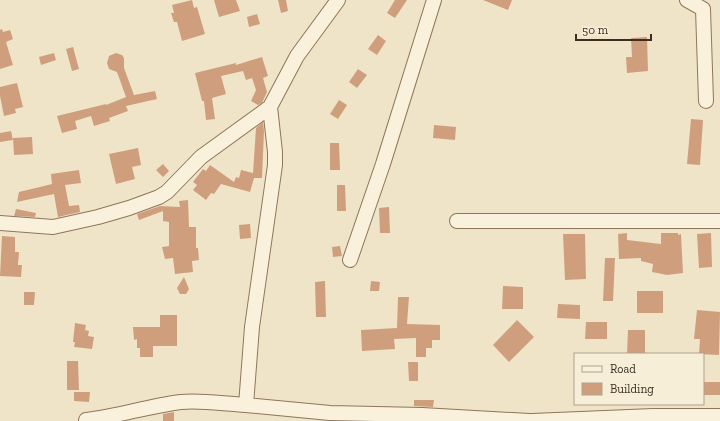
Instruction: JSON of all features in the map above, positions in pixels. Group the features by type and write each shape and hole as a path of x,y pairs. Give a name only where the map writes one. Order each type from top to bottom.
{"street":[{"path":"0,223 53,227 130,208 167,192 202,157 270,106 297,56 338,0"},
{"path":"350,260 383,164 434,0"},
{"path":"687,0 703,4 706,101"},
{"path":"246,405 252,327 275,165 270,106"},
{"path":"457,221 720,221"},
{"path":"86,421 114,414 181,402 246,405 330,413 422,415 529,421"},
{"path":"532,421 653,416 720,416"}],"building":[{"path":"192,0 194,8 197,7 205,34 182,41 177,22 174,22 171,13 174,13 172,5"},
{"path":"214,0 236,0 240,11 219,17"},
{"path":"278,0 286,0 288,11 281,13"},
{"path":"395,0 407,0 395,18 387,13"},
{"path":"483,0 512,0 508,10"},
{"path":"257,14 260,24 249,27 247,17"},
{"path":"2,29 3,32 10,30 13,39 6,42 13,65 0,69 0,30"},
{"path":"378,35 386,41 377,55 368,49"},
{"path":"647,37 648,71 627,73 626,57 632,57 631,38"},
{"path":"73,47 79,69 72,71 66,49"},
{"path":"54,53 56,60 41,65 39,57"},
{"path":"116,53 122,55 124,58 124,68 134,95 155,91 157,99 126,106 128,111 109,118 110,121 94,126 91,116 75,121 77,129 62,133 57,116 106,105 126,97 117,72 109,69 107,63 109,56"},
{"path":"262,57 268,76 263,78 267,92 262,103 258,105 251,101 256,90 252,78 246,80 243,71 221,76 226,94 212,98 215,119 206,120 204,101 202,101 195,73 236,63 236,65"},
{"path":"358,69 367,75 357,88 349,82"},
{"path":"17,83 23,107 15,109 16,113 4,116 0,96 0,87"},
{"path":"339,100 347,105 338,119 330,114"},
{"path":"691,119 703,120 700,165 687,164"},
{"path":"263,122 262,178 254,178 250,192 221,184 214,194 211,193 206,200 193,190 197,185 193,182 203,169 206,171 210,165 234,182 236,177 239,178 241,170 253,173 256,128"},
{"path":"434,125 456,127 455,140 433,138"},
{"path":"11,131 13,140 0,142 0,133"},
{"path":"32,137 33,154 14,155 13,138"},
{"path":"330,143 339,143 340,170 330,170"},
{"path":"138,148 141,165 132,167 135,179 116,184 109,154"},
{"path":"163,164 169,171 163,177 156,170"},
{"path":"79,170 81,183 65,185 69,206 79,205 80,212 58,217 54,194 17,202 19,192 52,184 51,174"},
{"path":"337,185 345,185 346,211 337,211"},
{"path":"188,200 189,227 196,227 196,248 198,248 199,260 192,261 193,272 175,274 173,258 165,259 162,247 169,246 169,222 163,221 163,211 139,220 137,214 160,206 180,207 179,201"},
{"path":"389,207 390,233 380,233 379,208"},
{"path":"16,209 36,213 35,217 14,216"},
{"path":"250,224 251,238 240,239 239,225"},
{"path":"627,233 627,240 661,244 661,233 681,234 683,273 667,275 652,272 653,264 641,261 641,258 619,259 618,234"},
{"path":"711,233 712,267 699,268 697,234"},
{"path":"563,234 585,234 586,279 565,280"},
{"path":"2,236 15,237 15,252 19,252 18,265 22,265 21,277 0,276"},
{"path":"340,246 342,256 333,257 332,247"},
{"path":"605,258 615,258 613,301 603,301"},
{"path":"184,277 189,289 186,294 180,294 177,288"},
{"path":"325,281 326,317 316,317 315,282"},
{"path":"371,281 380,282 379,291 370,291"},
{"path":"503,286 523,287 523,309 502,309"},
{"path":"637,291 663,291 663,313 637,313"},
{"path":"24,292 35,292 34,305 24,305"},
{"path":"398,297 409,297 407,324 440,325 440,340 432,340 432,348 426,348 426,357 416,357 416,338 394,339 395,349 362,351 361,330 397,328"},
{"path":"558,304 580,305 580,319 557,318"},
{"path":"697,310 720,312 719,355 699,353 700,339 694,339"},
{"path":"160,315 177,315 177,346 153,346 153,357 140,357 140,348 137,348 137,339 134,340 133,327 160,327"},
{"path":"517,320 534,337 509,362 493,345"},
{"path":"586,322 607,322 607,339 585,339"},
{"path":"75,323 86,325 85,330 89,331 88,336 94,337 92,349 74,347 75,342 73,342"},
{"path":"628,330 645,330 645,353 627,353"},
{"path":"67,361 78,361 79,390 67,390"},
{"path":"408,362 418,362 418,381 409,381"},
{"path":"704,382 720,382 720,395 704,395"},
{"path":"74,392 90,392 89,402 74,401"},
{"path":"414,400 434,400 433,407 414,406"},
{"path":"174,412 174,421 163,421 163,414"}]}
